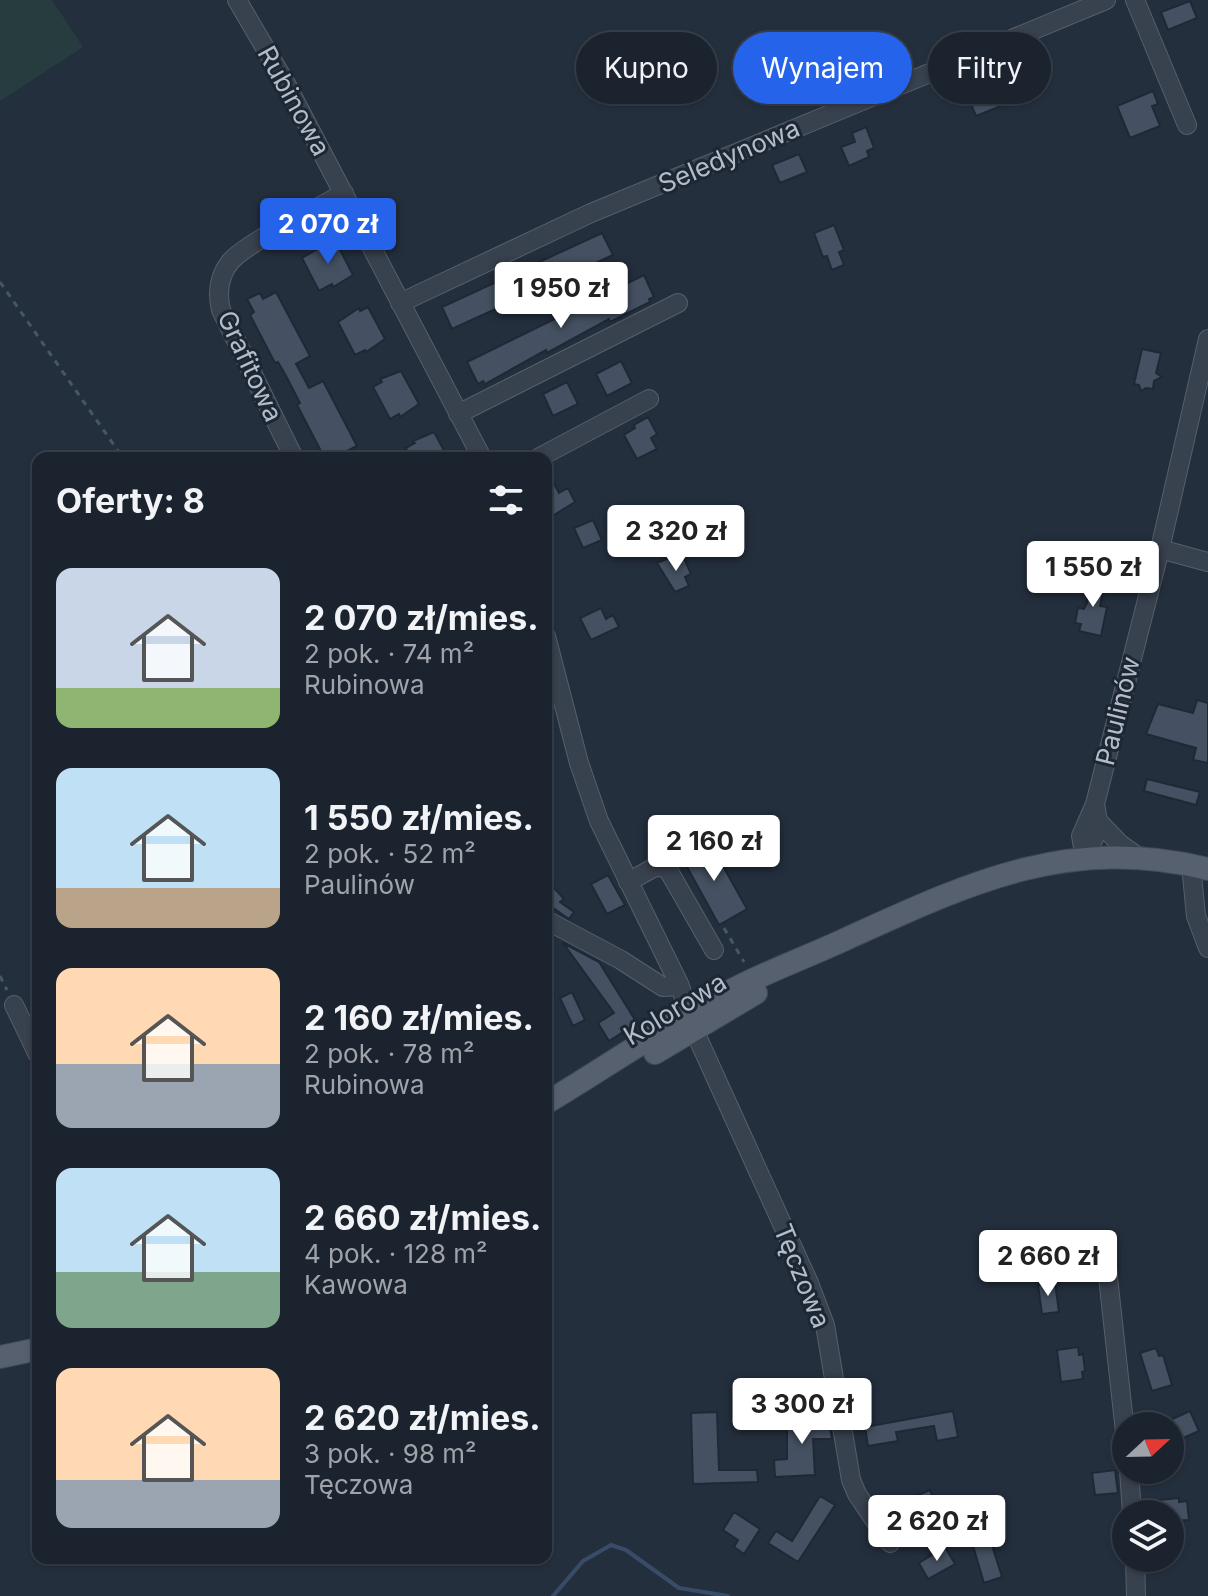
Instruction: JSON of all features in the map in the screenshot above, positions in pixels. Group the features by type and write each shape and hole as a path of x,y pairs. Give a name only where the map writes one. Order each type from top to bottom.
{"main road":[{"name":"Kolorowa","path":"552,1114 753,979 992,877 1042,864 1085,858 1140,858 1199,867"},
{"name":"Kolorowa","path":"552,1100 692,1022"},
{"path":"0,1357 32,1350"}],"street":[{"name":"Rubinowa","path":"237,0 285,82 479,452"},
{"name":"Seledynowa","path":"400,303 591,213 1106,0"},
{"path":"1135,0 1187,125"},
{"name":"Grafitowa","path":"291,452 221,310 218,294 221,278 239,254 344,193"},
{"path":"458,414 678,303"},
{"name":"Paulinów","path":"1085,858 1081,836 1097,812 1208,339"},
{"path":"549,452 649,399"},
{"path":"1160,549 1208,562"},
{"path":"552,659 579,763 599,821 680,986 692,1022"},
{"path":"1097,812 1120,844 1140,858"},
{"path":"628,882 655,867 667,868 714,950"},
{"path":"1199,867 1196,916 1208,948"},
{"path":"552,923 621,960 663,987 680,986"},
{"path":"14,1005 32,1042"},
{"name":"Tęczowa","path":"692,1022 825,1325 851,1480 890,1543"},
{"path":"1106,1259 1123,1412"},
{"path":"1135,1572 1136,1596"}],"path":[{"path":"0,282 119,452"},
{"path":"724,928 748,970"}],"green space":[{"path":"0,0 52,0 83,47 0,101"}],"building":[{"path":"1190,1 1197,18 1168,30 1161,12"},
{"path":"1153,91 1158,104 1152,106 1160,126 1130,138 1117,106"},
{"path":"971,104 1006,104 976,116"},
{"path":"866,127 874,148 867,151 869,157 849,166 841,147 855,142 852,133"},
{"path":"799,154 807,172 780,183 772,165"},
{"path":"834,225 844,250 839,252 844,265 832,270 827,256 823,257 814,233"},
{"path":"602,233 613,255 452,329 442,307"},
{"path":"336,242 353,275 319,291 302,258 326,244 327,247"},
{"path":"644,275 654,297 649,299 650,302 610,322 609,319 547,353 546,350 485,384 483,381 478,384 467,362"},
{"path":"276,292 310,356 296,364 309,388 323,381 357,446 345,452 321,452 286,376 278,362 275,363 250,315 254,312 247,299 260,293 263,299"},
{"path":"368,307 385,339 366,352 355,355 338,322 359,308 360,311"},
{"path":"1142,349 1161,353 1156,373 1162,377 1154,381 1153,389 1141,391 1139,385 1134,384"},
{"path":"621,361 632,383 607,396 596,374"},
{"path":"401,371 419,404 400,417 399,414 390,419 373,387 382,382 380,379"},
{"path":"567,382 578,404 553,416 543,394"},
{"path":"648,417 657,434 651,438 657,449 637,459 624,435"},
{"path":"434,432 445,452 408,452 406,448 415,443 413,441"},
{"path":"552,480 559,493 568,488 575,502 552,516"},
{"path":"593,520 602,540 583,548 574,528"},
{"path":"671,557 674,563 684,558 691,574 685,577 689,586 675,592 657,563"},
{"path":"1092,576 1106,579 1100,606 1107,607 1101,636 1079,631 1081,624 1075,623 1078,608 1084,609 1087,603"},
{"path":"601,608 606,619 613,615 619,627 591,640 580,618"},
{"path":"1197,700 1208,703 1208,763 1193,760 1196,748 1146,734 1158,704 1193,713"},
{"path":"1147,779 1200,792 1196,805 1144,791"},
{"path":"709,841 747,909 719,925 681,856"},
{"path":"608,875 625,905 607,914 591,884"},
{"path":"552,886 564,899 560,902 574,912 569,919 552,907"},
{"path":"563,943 599,962 637,1023 609,1041 598,1023 614,1013"},
{"path":"572,992 585,1020 573,1026 560,998"},
{"path":"1055,1283 1059,1312 1042,1314 1038,1285"},
{"path":"1078,1347 1079,1355 1083,1354 1083,1379 1061,1382 1057,1350"},
{"path":"1156,1348 1159,1356 1163,1355 1172,1385 1152,1391 1140,1353"},
{"path":"733,1388 766,1390 764,1421 732,1419"},
{"path":"953,1411 958,1437 937,1441 934,1426 896,1432 898,1441 868,1446 865,1427"},
{"path":"1190,1411 1199,1431 1184,1438 1184,1414"},
{"path":"717,1412 719,1470 757,1470 758,1482 693,1484 691,1413"},
{"path":"804,1413 822,1413 822,1420 829,1420 832,1439 813,1439 815,1475 775,1477 774,1460 787,1459 787,1421 804,1421"},
{"path":"1112,1470 1112,1484 1117,1484 1118,1493 1095,1495 1092,1473"},
{"path":"930,1490 936,1506 890,1522 882,1510"},
{"path":"820,1496 835,1505 798,1562 768,1543 776,1531 792,1541"},
{"path":"1184,1501 1187,1501 1189,1520 1184,1520"},
{"path":"958,1507 960,1513 978,1515 987,1546 992,1545 1002,1577 984,1583 971,1539 939,1533 929,1508 948,1511"},
{"path":"734,1512 760,1529 744,1554 734,1547 738,1540 723,1530"},
{"path":"945,1547 955,1564 928,1579 919,1563"}],"waterway":[{"path":"553,1596 583,1561 611,1545 626,1550 679,1588 728,1596"}]}
